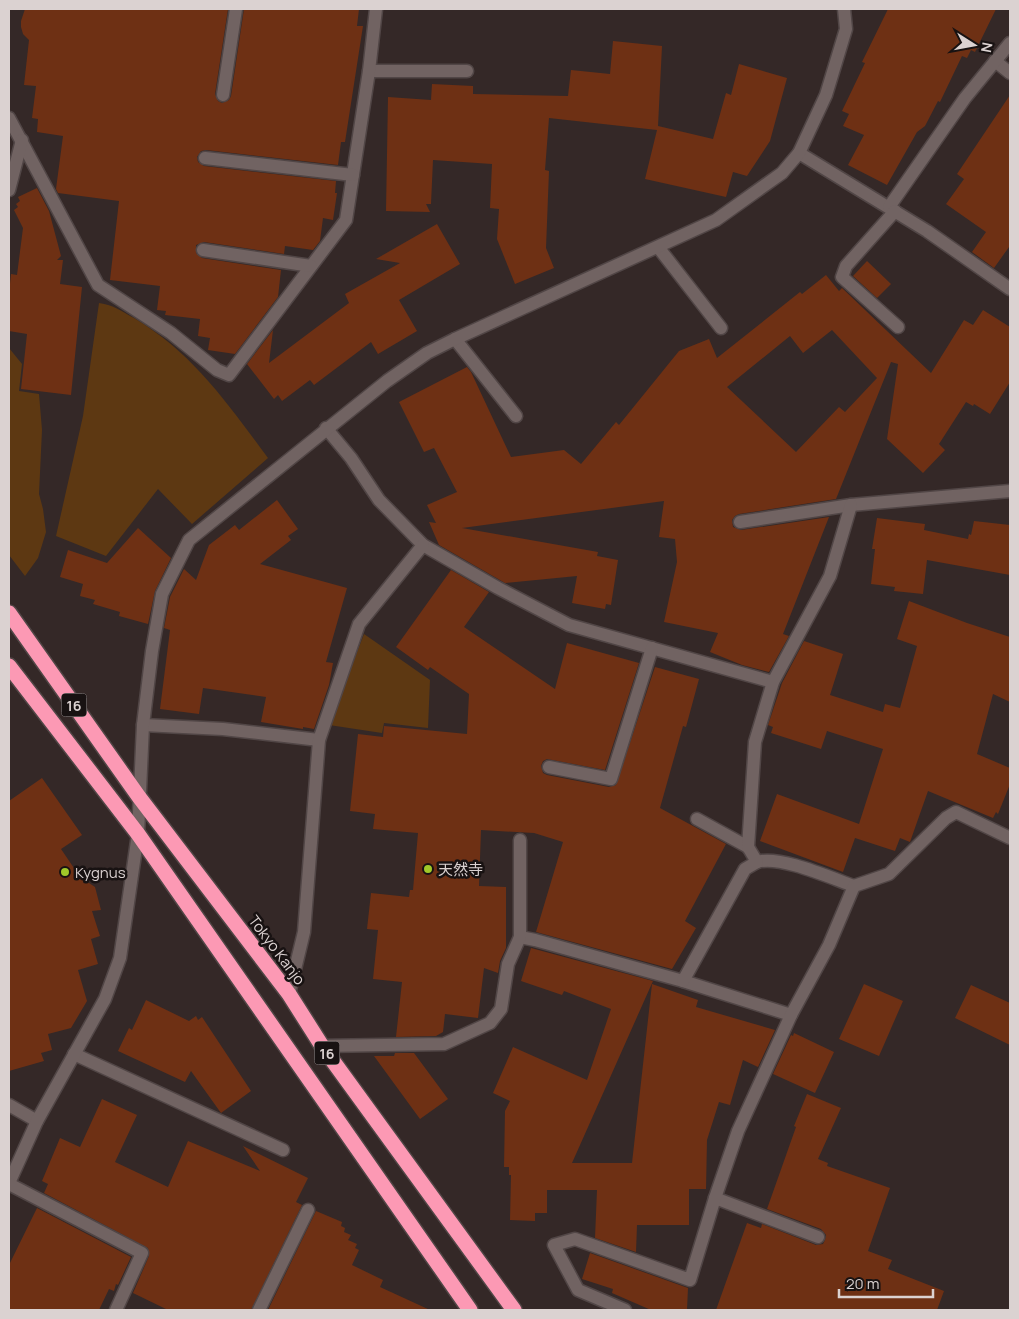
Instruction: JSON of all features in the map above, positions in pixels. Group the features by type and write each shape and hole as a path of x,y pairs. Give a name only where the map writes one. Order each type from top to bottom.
{"highway":[{"name":"Tokyo Kanjo","path":"9,613 139,797 289,994 322,1046 514,1310"},
{"name":"16","path":"9,666 138,834 470,1310"}],"street":[{"path":"223,95 236,9"},
{"path":"9,118 98,285 172,333 217,370 229,375 346,220 369,71 376,9"},
{"path":"116,1310 142,1253 9,1184 37,1121 105,999 120,958 138,834 143,725 152,651 162,594 189,540 387,380 427,354 716,220 782,173 799,153 826,96 846,29 844,9"},
{"path":"898,327 842,276 846,266 892,209 965,98 1010,43"},
{"path":"995,61 1010,73"},
{"path":"369,71 467,71"},
{"path":"9,190 22,140"},
{"path":"799,153 927,231 1010,289"},
{"path":"205,158 353,175"},
{"path":"658,247 721,328"},
{"path":"203,250 311,266"},
{"path":"456,339 516,416"},
{"path":"326,428 352,458 379,500 423,545 498,588 569,625 773,682"},
{"path":"740,522 851,505 1010,491"},
{"path":"748,847 755,742 773,682 830,576 851,505"},
{"path":"289,994 304,932 319,740 359,624 423,545"},
{"path":"549,767 611,779 652,648"},
{"path":"143,725 223,729 319,740"},
{"path":"683,981 745,869 757,862 765,860 781,861 854,886 889,874 946,818 956,812 1010,838"},
{"path":"697,819 748,847 757,862"},
{"path":"322,1046 444,1044 490,1023 502,1009 508,964 520,937 520,840"},
{"path":"625,1310 578,1290 554,1245 575,1239 690,1280 738,1131 791,1015 829,945 854,886"},
{"path":"520,937 683,981 791,1015"},
{"path":"74,1054 283,1150"},
{"path":"9,1105 37,1121"},
{"path":"715,1198 818,1237"},
{"path":"259,1310 308,1210"}],"shaded area":[{"path":"99,303 113,307 134,318 155,332 192,363 224,399 268,458 192,524 158,489 106,556 56,536 83,416"},
{"path":"9,348 22,364 19,391 39,394 42,430 39,494 46,532 38,558 25,576 9,555"},
{"path":"364,634 430,680 428,728 384,723 382,733 329,725"}],"building":[{"path":"25,9 228,9 215,94 218,101 222,103 229,100 231,96 244,9 359,9 357,26 363,26 345,142 341,142 338,165 206,150 201,151 197,157 198,162 204,166 336,181 335,193 337,193 333,220 323,218 320,241 313,250 285,246 284,254 204,242 196,245 196,253 202,258 281,270 278,297 235,354 208,350 210,338 198,336 200,319 165,315 166,311 157,310 160,286 110,280 119,201 58,193 56,189 63,136 37,132 38,119 32,118 36,86 24,85 29,40 23,34 21,27"},
{"path":"888,9 996,9 975,52 971,50 967,58 962,56 940,102 938,101 925,126 917,132 887,185 848,165 864,135 843,126 849,114 842,111 865,63 862,62"},
{"path":"613,41 662,46 658,126 713,139 726,93 731,95 739,64 787,78 770,141 747,176 733,172 726,197 645,179 657,130 549,118 545,170 549,171 546,248 554,268 515,284 497,239 499,209 490,208 492,164 433,160 431,204 426,204 430,212 386,211 388,97 431,100 432,84 473,86 473,94 568,96 571,70 610,74"},
{"path":"1010,95 1010,248 994,268 972,252 986,232 946,204 964,179 957,174"},
{"path":"37,188 49,211 61,256 57,260 63,260 60,284 82,287 71,395 21,389 27,334 9,331 11,274 17,275 23,228 14,210 18,207 16,204 20,201 18,197"},
{"path":"437,224 460,264 399,300 417,331 378,354 371,342 314,385 310,380 282,401 278,395 274,399 247,364 273,330 269,363 349,303 345,294 400,263 376,259"},
{"path":"867,261 891,284 877,298 853,276"},
{"path":"826,275 839,291 842,288 931,373 964,320 973,325 983,310 1010,327 1010,382 990,414 974,404 973,406 966,402 939,444 945,450 923,473 887,439 898,364 891,362 836,499 735,516 732,520 733,527 741,530 829,517 783,634 789,636 769,672 742,665 710,652 718,633 664,622 677,562 675,539 659,537 664,501 462,528 598,552 597,556 618,560 611,605 606,604 605,609 572,603 577,576 505,583 439,545 429,522 436,523 427,505 457,492 434,448 424,452 399,402 467,367 511,457 564,450 581,464 616,422 619,425 679,351 709,339 717,358 800,292 802,294","holes":["832,330 877,378 845,412 839,407 796,452 727,387 790,336 803,353"]},
{"path":"277,500 298,529 288,536 291,540 260,564 347,588 326,662 333,663 329,685 314,729 261,722 266,697 203,688 199,714 160,709 170,630 164,628 170,597 184,569 196,580 209,545 235,525 239,530"},
{"path":"877,518 925,524 924,530 968,539 969,534 971,535 974,521 1010,525 1010,575 927,560 923,594 894,591 895,587 871,584 875,549 872,549"},
{"path":"138,528 171,558 155,591 148,624 119,616 120,612 93,604 95,600 80,596 83,584 60,577 68,550 107,563"},
{"path":"451,570 489,592 464,627 555,689 567,643 639,663 605,770 547,759 543,761 541,766 543,773 547,775 609,787 616,785 655,667 699,679 686,727 683,726 660,808 726,844 685,921 696,928 672,969 536,932 563,842 534,833 481,830 479,886 506,887 506,948 500,961 498,973 484,968 478,1018 445,1014 443,1032 436,1036 396,1037 402,982 373,979 378,930 367,929 371,893 409,897 410,890 413,890 418,833 373,829 375,814 350,811 358,734 383,737 384,726 467,734 469,694 430,667 428,670 396,647"},
{"path":"909,601 1010,637 1010,702 993,694 977,754 1010,768 1010,784 998,814 996,812 993,818 928,791 910,842 900,838 895,851 855,838 843,872 760,841 777,794 859,824 883,749 827,731 821,749 771,733 773,727 768,725 782,683 804,641 843,654 830,695 883,712 885,704 900,708 917,646 897,639"},
{"path":"42,778 82,835 61,849 80,877 95,887 101,910 92,911 100,936 91,939 98,964 78,970 87,1001 71,1028 48,1034 52,1050 41,1053 44,1061 9,1071 9,801"},
{"path":"531,948 653,981 572,1163 632,1163 652,984 698,1000 696,1007 775,1030 758,1067 743,1060 730,1105 719,1102 707,1140 706,1189 689,1189 689,1225 637,1225 636,1252 595,1238 597,1190 547,1190 547,1213 535,1213 535,1221 510,1220 511,1175 509,1175 509,1167 504,1167 505,1111 510,1101 493,1093 513,1047 587,1080 611,1009 564,991 562,995 521,981"},
{"path":"864,984 903,1001 879,1056 839,1039"},
{"path":"971,985 1010,1003 1010,1045 955,1018"},
{"path":"146,1000 189,1021 196,1016 198,1020 202,1017 251,1091 221,1113 191,1071 185,1082 118,1051 129,1028 132,1030"},
{"path":"794,1033 834,1052 815,1093 773,1074 791,1035 793,1036"},
{"path":"395,1053 414,1053 448,1099 420,1119 374,1056 394,1056"},
{"path":"807,1094 841,1108 818,1159 828,1163 827,1166 890,1188 868,1251 892,1260 888,1269 944,1291 937,1310 716,1310 747,1223 761,1228 762,1224 816,1245 823,1244 825,1240 826,1235 821,1229 767,1209 796,1127 794,1126"},
{"path":"102,1099 137,1115 115,1162 168,1187 188,1141 260,1171 243,1146 308,1178 296,1202 302,1205 251,1310 168,1310 133,1293 149,1256 148,1248 44,1193 48,1184 42,1181 60,1138 80,1147"},
{"path":"37,1208 131,1257 118,1285 116,1284 114,1291 109,1289 99,1310 9,1310 9,1265"},
{"path":"316,1211 342,1222 341,1226 345,1228 344,1232 351,1235 348,1240 357,1244 355,1248 359,1250 352,1265 383,1280 380,1287 430,1310 268,1310"},
{"path":"590,1253 688,1288 687,1310 651,1310 612,1293 613,1289 582,1279"}],"place":[{"name":"天然寺","path":"428,869"},
{"name":"Kygnus","path":"65,872"}]}
